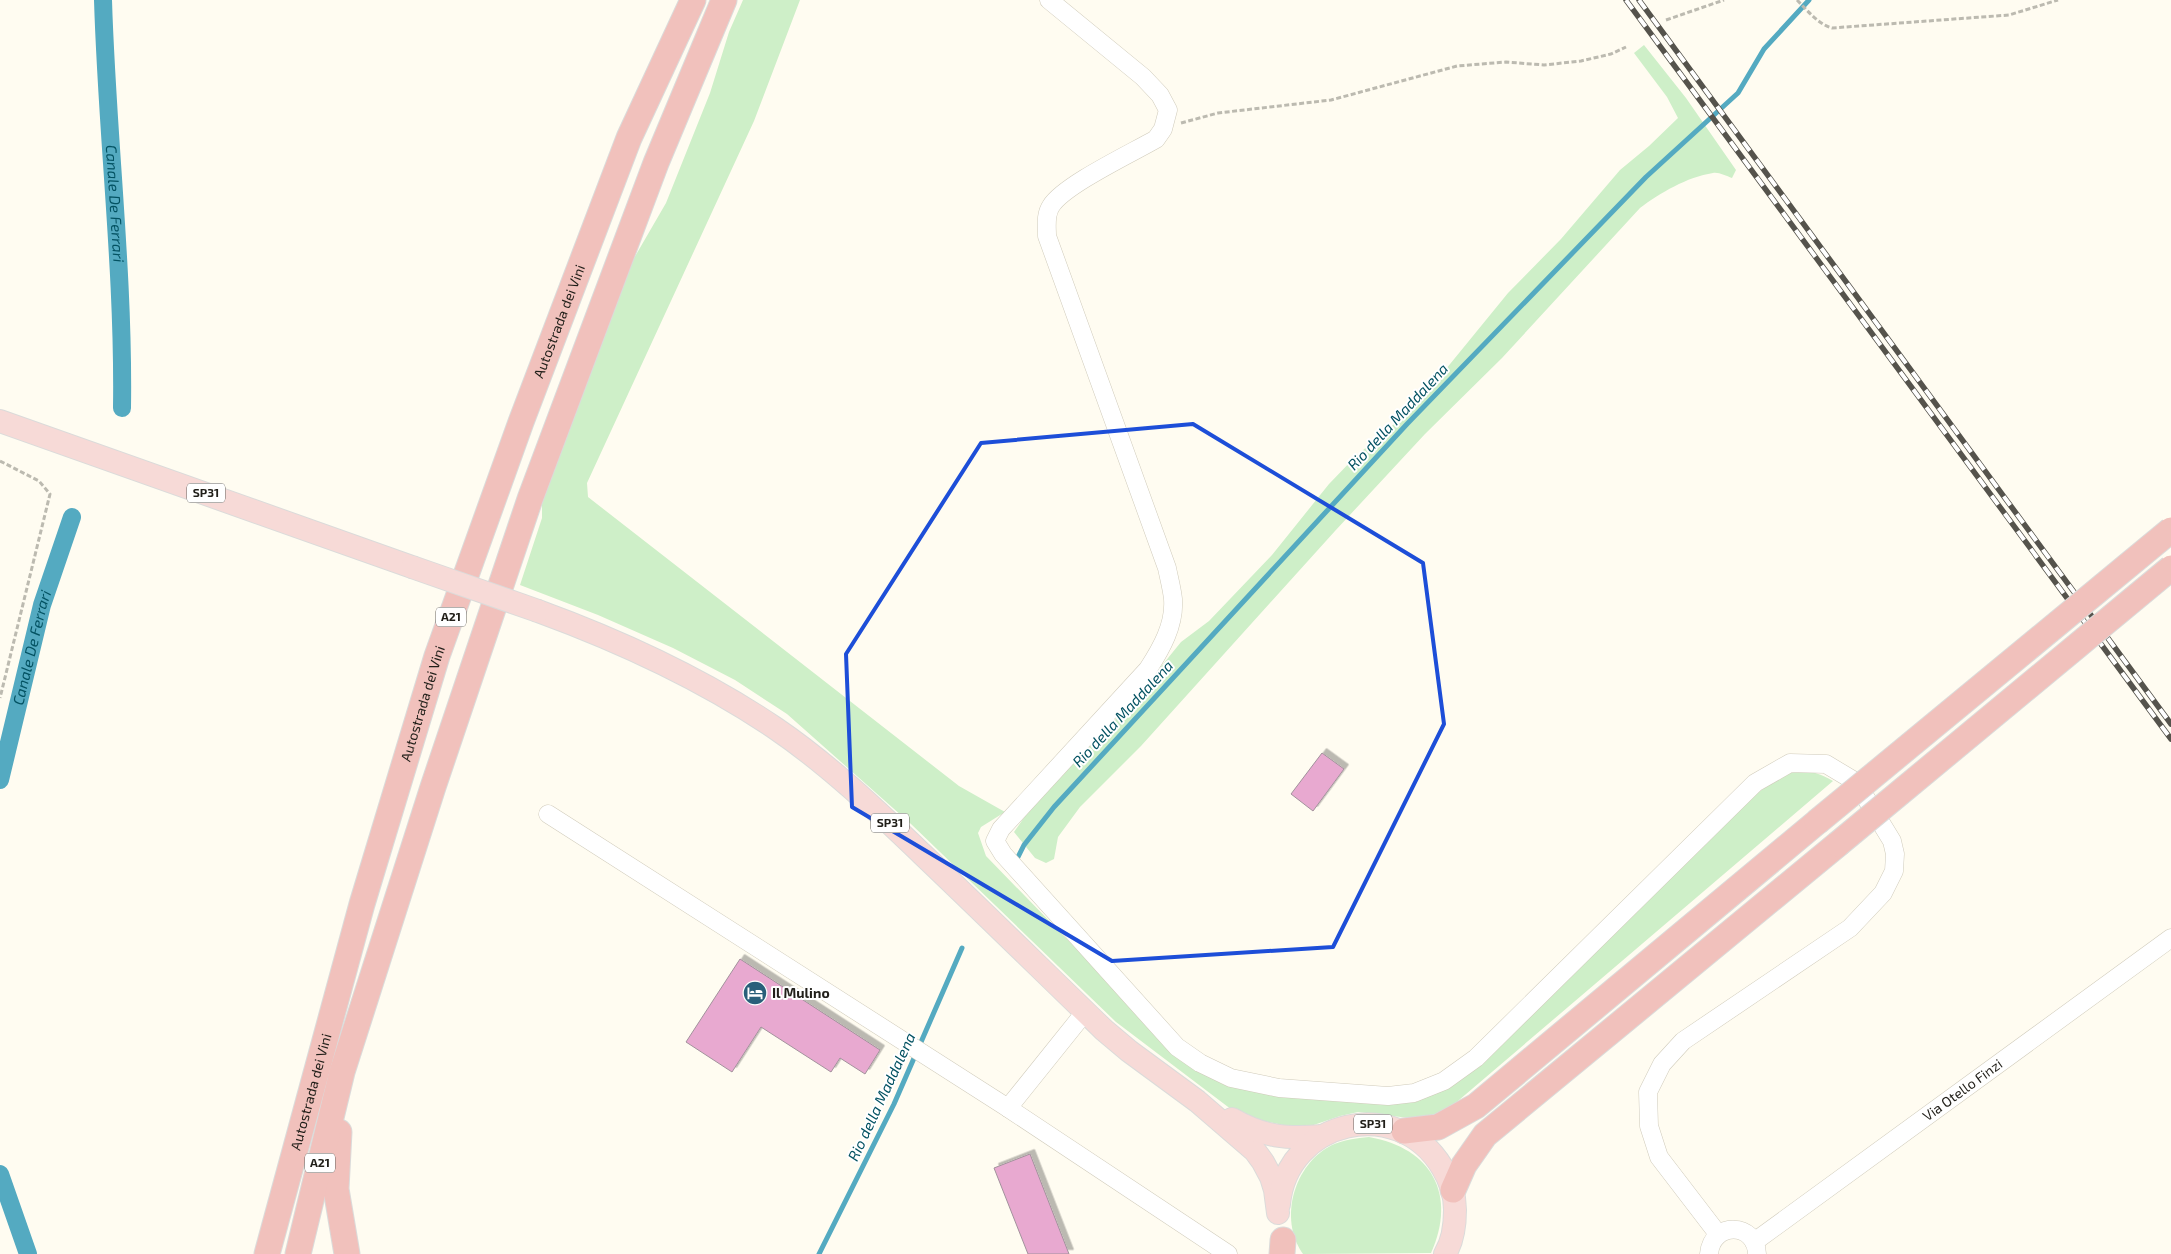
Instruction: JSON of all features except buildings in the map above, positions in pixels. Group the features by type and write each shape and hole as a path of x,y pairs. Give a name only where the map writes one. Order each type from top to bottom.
{"highway":[{"name":"Autostrada dei Vini","path":"267,1254 362,904 437,656 521,422 629,138 692,0"},
{"name":"Autostrada dei Vini","path":"298,1254 342,1072 433,787 530,499 656,163 724,0"},
{"path":"1404,1131 1438,1127 1476,1106 2171,530"},
{"path":"1453,1190 1464,1165 1485,1135 2171,568"},
{"path":"342,1072 336,1189 347,1254"}],"main road":[{"name":"SP31","path":"0,421 597,633 658,661 775,728 868,802 1085,1012 1129,1051 1197,1101 1245,1141 1264,1162 1275,1190 1284,1249"},
{"name":"SP31","path":"1197,1101 1267,1135 1281,1138 1322,1136"},
{"name":"SP31","path":"1278,1213 1284,1183 1295,1161 1312,1143 1322,1136 1351,1125 1372,1124 1404,1131 1413,1136 1434,1154 1450,1179 1455,1201 1454,1227 1446,1253"}],"street":[{"path":"1049,0 1144,77 1160,95 1168,110 1163,129 1156,139 1062,193 1051,207 1046,219 1047,236 1167,568 1173,600 1170,624 1162,647 1148,669 1001,829 995,842 1003,854 1177,1047 1200,1063 1231,1078 1279,1088 1388,1096 1414,1093 1444,1081 1476,1058 1755,783 1790,763 1826,764 1856,782 1892,841 1895,854 1894,871 1883,893 1850,928 1683,1041 1662,1064 1648,1092 1649,1126 1658,1157 1718,1234"},
{"path":"548,814 1008,1108 1228,1254"},
{"name":"Via Otello Finzi","path":"1755,1248 2171,938"},
{"path":"1008,1108 1085,1012"},
{"path":"1709,1254 1713,1239 1726,1230 1742,1231 1755,1248"}],"path":[{"path":"1666,20 1724,0"},
{"path":"1798,0 1817,20 1826,27 1832,28 2009,15 2058,0"},
{"path":"1163,129 1218,113 1331,100 1457,66 1506,62 1544,65 1582,61 1611,54 1626,47"},
{"path":"0,460 39,481 50,494 0,698"}],"highlighted area":[{"path":"1193,424 1423,563 1444,724 1333,947 1112,961 852,807 846,654 981,443"}],"green space":[{"path":"743,0 800,0 754,121 587,483 588,497 959,786 1005,812 981,827 978,833 986,856 1168,1043 1226,1082 1427,1094 1759,792 1778,779 1794,772 1812,772 1833,781 1452,1106 1431,1116 1418,1119 1358,1112 1302,1129 1240,1116 1116,1022 911,824 787,714 735,680 673,648 598,615 520,585 542,518 542,499 626,272 666,203 710,93 729,32"},
{"path":"1644,45 1686,98 1736,170 1732,178 1715,173 1693,178 1665,191 1640,208 1502,358 1425,434 1335,531 1141,746 1080,807 1058,837 1054,859 1046,863 1035,858 1014,832 1030,809 1134,700 1181,642 1209,621 1272,555 1329,484 1356,456 1406,414 1437,380 1508,293 1561,239 1620,170 1678,118 1667,97 1634,53"},
{"path":"1369,1137 1391,1143 1409,1152 1423,1163 1433,1177 1439,1194 1441,1212 1438,1232 1431,1253 1303,1254 1296,1240 1292,1225 1291,1209 1300,1179 1308,1165 1332,1145"}],"waterway":[{"name":"Canale De Ferrari","path":"103,0 118,255 122,408"},
{"name":"Rio della Maddalena","path":"1016,861 1024,845 1054,807 1407,424 1646,177 1738,93 1764,49 1809,0"},
{"name":"Canale De Ferrari","path":"0,780 42,605 72,517"},
{"name":"Rio della Maddalena","path":"819,1254 894,1104 962,948"},
{"name":"Canale De Ferrari","path":"0,1174 28,1254"}],"railway":[{"path":"1626,0 2171,739"},
{"path":"1639,0 2171,724"}],"place":[{"name":"Il Mulino","path":"755,993"}]}
